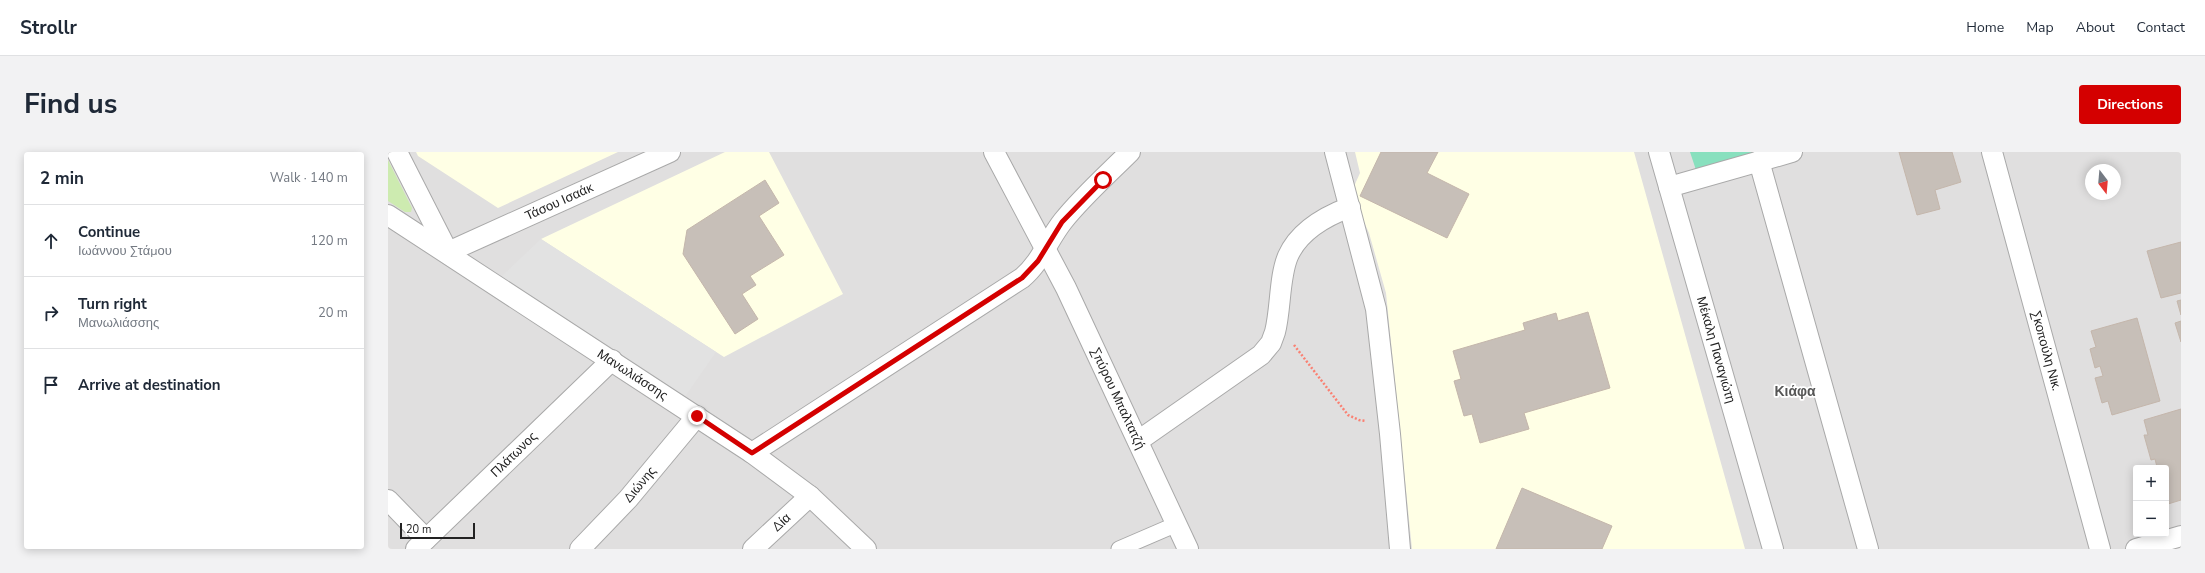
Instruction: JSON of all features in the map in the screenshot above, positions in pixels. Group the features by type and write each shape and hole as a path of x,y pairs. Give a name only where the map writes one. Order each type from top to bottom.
{"street":[{"path":"397,152 448,252"},
{"name":"Τάσου Ισαάκ","path":"448,252 670,152"},
{"name":"Σπύρου Μπαλτατζή","path":"994,152 1066,288 1188,549"},
{"path":"752,453 1022,278 1034,266 1046,250 1055,232 1069,214 1130,152"},
{"path":"1335,152 1376,309 1389,422 1400,549"},
{"name":"Μέκαλη Παναγιώτη","path":"1659,152 1773,549"},
{"path":"1669,187 1792,152"},
{"name":"Σκοπούλη Νικ.","path":"1992,152 2100,549"},
{"path":"1758,161 1868,549"},
{"path":"1138,441 1251,363 1271,343 1275,332 1288,256 1297,242 1308,231 1333,214 1350,207"},
{"name":"Μανωλιάσσης","path":"388,215 448,252 752,453 810,496 866,549"},
{"name":"Πλάτωνος","path":"421,544 612,360"},
{"name":"Διώνης","path":"580,549 628,499 697,416"},
{"name":"Δία","path":"753,549 810,496"},
{"path":"388,500 421,544"},
{"path":"1119,549 1176,524"},
{"path":"2136,549 2181,536"}],"path":[{"path":"1275,332 1285,334 1348,415 1359,420 1389,422"}],"shaded area":[{"path":"388,152 2181,152 2181,549 388,549"},
{"path":"416,152 618,152 498,208 418,156"},
{"path":"725,152 769,152 843,294 724,357 541,239"},
{"path":"1355,152 1634,152 1745,549 1412,549 1386,293 1369,233 1351,193 1360,173"},
{"path":"541,239 716,352 684,398 501,277"}],"green space":[{"path":"1690,152 1761,152 1696,170"},
{"path":"388,160 412,208 411,212 405,212 388,201"}],"building":[{"path":"1381,152 1438,152 1427,173 1469,194 1447,238 1360,196"},
{"path":"1899,152 1952,152 1961,182 1935,190 1940,209 1917,215"},
{"path":"765,180 779,203 759,216 784,255 750,276 756,285 742,294 758,319 735,334 683,254 687,230"},
{"path":"2181,242 2181,293 2161,298 2147,251"},
{"path":"2181,300 2181,315 2177,301"},
{"path":"1588,312 1610,388 1524,413 1529,429 1480,443 1472,414 1464,416 1454,381 1461,379 1453,351 1525,330 1523,323 1556,313 1558,321"},
{"path":"2137,318 2160,401 2112,415 2108,401 2102,403 2095,378 2103,376 2100,366 2095,368 2090,349 2096,347 2091,331"},
{"path":"2181,321 2181,342 2175,323"},
{"path":"2181,409 2181,500 2169,504 2169,465 2156,465 2155,459 2151,460 2144,435 2148,435 2144,420"},
{"path":"1522,488 1612,526 1602,549 1496,549"}],"district":[{"name":"Κιάφα","path":"1795,391"}],"route":[{"path":"697,416 752,453 1030,272 1046,250 1062,222 1103,180"}]}
